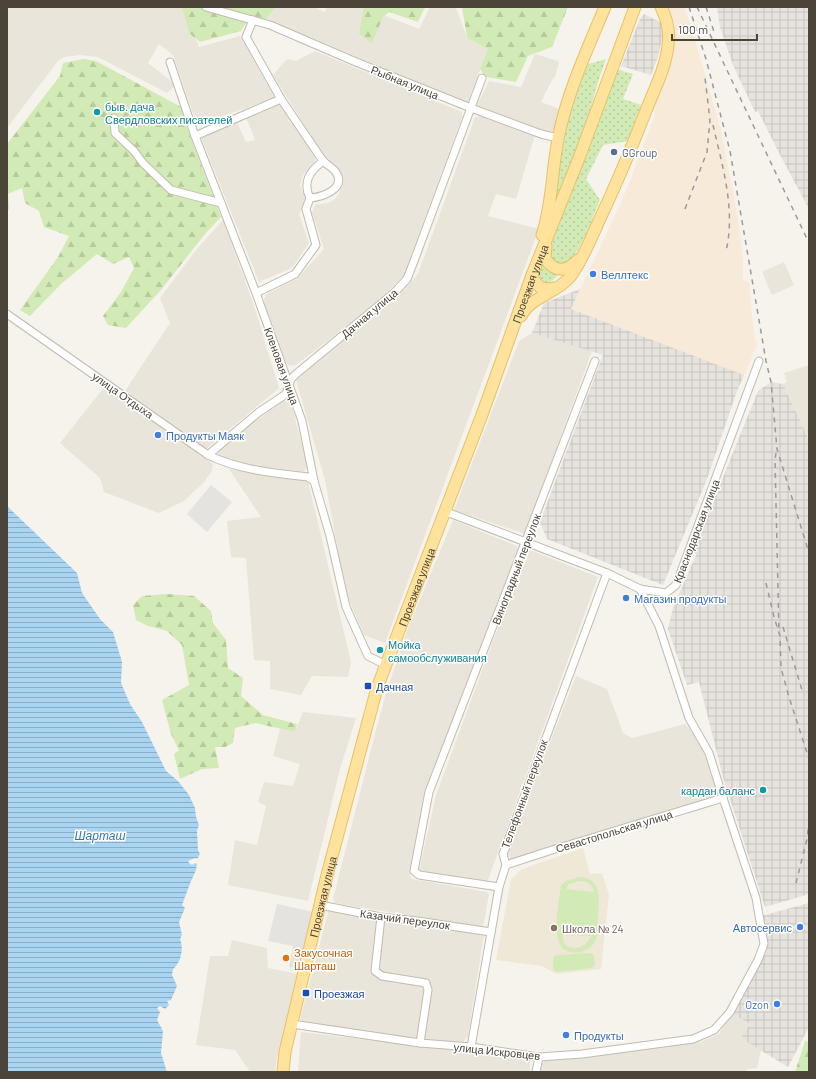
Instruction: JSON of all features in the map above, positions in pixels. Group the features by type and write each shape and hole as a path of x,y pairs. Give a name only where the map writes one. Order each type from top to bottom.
{"main road":[{"path":"557,287 548,289 541,288 534,281 537,251 545,226 558,138 581,64 605,7"},
{"name":"Проезжая улица","path":"283,1072 285,1052 320,905 377,688 635,7"},
{"path":"512,331 527,307 569,278 585,252 627,159 662,70 669,37 667,24 661,7"},
{"path":"549,235 545,258 556,269 561,270 568,268 585,252"}],"street":[{"name":"Рыбная улица","path":"206,7 270,25 356,62 471,108 541,134 558,138"},
{"path":"253,20 246,37 281,99 323,161 336,172 338,176 336,188 332,192 310,198"},
{"name":"Кленовая улица","path":"170,62 195,136 256,293 302,421 314,481 330,536 346,606 368,656 386,665"},
{"name":"Дачная улица","path":"208,455 259,412 286,394 291,379 296,374 394,293 407,279 482,78"},
{"path":"195,136 281,99"},
{"path":"114,118 115,133 134,151 143,163 172,190 222,203"},
{"path":"256,293 295,274 316,245 306,209 310,198 307,192 308,179 315,167 323,161"},
{"name":"улица Отдыха","path":"7,314 208,455 220,461 258,471 308,477 314,481"},
{"name":"Виноградный переулок","path":"499,887 419,875 414,871 429,792 595,361"},
{"name":"Краснодарская улица","path":"444,511 607,573 640,589 666,593 676,585 759,361"},
{"name":"Телефонный переулок","path":"471,1047 499,887 506,865 503,854 607,573"},
{"path":"640,589 659,626 689,718 709,753 723,798"},
{"name":"Севастопольская улица","path":"506,865 723,798"},
{"name":"улица Искровцев","path":"292,1024 420,1043 471,1047 539,1056 582,1054 693,1039 714,1030 730,1012 758,960 764,944 756,898 723,798"},
{"name":"Казачий переулок","path":"320,905 381,917 491,932"},
{"path":"381,917 375,971 382,976 426,983 428,990 420,1043"},
{"path":"536,1072 539,1056"}],"shaded area":[{"path":"7,7 183,7 199,47 240,36 275,98 197,125 173,55 159,44 148,63 176,85 167,93 98,57 80,55 64,57 58,61 7,128"},
{"path":"276,7 313,7 325,12 327,7 362,7 419,29 430,7 451,7 456,8 467,38 488,49 467,104 315,39 264,21"},
{"path":"668,7 684,7 692,29 721,131 738,218 743,258 743,280 749,282 754,336 757,345 744,375 571,309 622,201 654,118 655,112 652,109 658,94 660,94 675,36 675,25"},
{"path":"717,7 809,7 809,209 758,111 755,112 733,65 720,27"},
{"path":"644,14 662,23 662,38 658,57 651,75 621,66 640,19"},
{"path":"315,51 462,112 462,117 404,275 364,313 296,365 290,366 285,362 265,308 264,299 267,294 299,277 324,249 312,213 315,205 328,203 335,199 339,194 343,183 342,174 334,163 327,161 273,75 287,59 296,61"},
{"path":"535,54 558,61 559,63 555,77 541,102 562,110 555,133 552,135 478,109 477,105 489,81 521,87"},
{"path":"279,103 313,151 315,157 315,161 303,175 300,185 306,201 299,214 309,243 292,268 259,282 201,137 237,122 246,142 255,140 246,117"},
{"path":"479,116 535,135 516,199 496,194 488,216 539,229 385,643 364,635 349,600 325,480 296,380 299,374 409,284 418,274 475,117"},
{"path":"223,220 253,303 279,388 206,449 125,391 170,323 160,298 196,250"},
{"path":"784,262 794,285 772,295 762,272"},
{"path":"580,289 571,309 744,375 737,391 707,479 663,585 547,539 540,522 603,355 532,333 544,303"},
{"path":"532,333 592,351 525,534 454,510 519,341"},
{"path":"809,365 809,440 783,384 787,382 784,373"},
{"path":"771,382 783,384 809,440 809,894 765,907 723,777 699,682 687,685 668,629 673,608 696,555 693,551 758,391"},
{"path":"105,386 213,464 212,471 204,482 184,501 159,513 104,492 100,478 60,443"},
{"path":"285,400 291,403 308,467 299,475 253,467 218,455 219,449"},
{"path":"229,469 308,481 351,662 348,677 312,676 301,695 270,689 270,661 254,660 246,558 231,557 227,521 261,517"},
{"path":"211,485 232,502 207,532 187,514"},
{"path":"453,520 517,546 517,551 428,787 410,876 412,879 487,892 489,894 483,928 335,903 333,899 387,690 408,628"},
{"path":"530,550 598,577 488,880 481,883 454,878 454,876 419,871 436,795 493,641"},
{"path":"576,676 607,689 623,733 632,738 685,724 695,735 706,758 718,797 512,861 508,854 509,847"},
{"path":"303,712 356,718 340,769 308,901 228,885 235,840 257,845 266,806 258,802 264,782 293,786 300,764 273,756 280,729 295,732"},
{"name":"Школа № 24","path":"583,848 590,874 602,873 609,895 601,969 556,974 542,966 496,960 511,879 522,869"},
{"path":"809,903 809,1027 788,1067 741,1038 750,1024 731,1013 762,961 768,945 761,916"},
{"path":"277,904 313,912 300,969 289,967 293,946 268,941"},
{"path":"329,909 484,934 468,1036 462,1044 304,1023 300,1019"},
{"path":"232,940 267,948 268,968 298,974 284,1041 277,1057 275,1072 250,1072 235,1050 196,1045 210,956 228,956"},
{"path":"731,1013 750,1024 742,1038 761,1050 757,1068 747,1069 746,1072 540,1072 540,1066 545,1060 565,1059 701,1042 719,1034"},
{"path":"301,1032 531,1059 529,1072 298,1072"}],"green space":[{"path":"182,7 276,7 264,21 248,19 241,31 200,42 189,33"},
{"path":"364,7 425,7 418,22 389,12 383,17 372,43 359,34"},
{"path":"462,7 568,7 552,47 528,56 516,82 486,77 480,69 488,49 467,38"},
{"path":"84,59 96,61 183,108 187,128 221,217 205,234 161,290 126,328 108,325 103,316 121,292 134,268 129,257 113,264 97,254 61,284 30,316 20,310 58,257 69,236 44,227 39,211 25,203 22,188 8,194 9,209 7,211 7,144 60,76 63,63"},
{"path":"606,59 582,137 552,212 559,154 573,101 585,65"},
{"path":"616,69 633,74 623,99 641,105 628,141 603,145 586,179 600,200 581,244 565,265 550,258 549,251 551,241"},
{"path":"543,261 559,274 552,281 546,284 537,279 538,272"},
{"path":"167,594 194,596 211,611 213,623 226,640 228,668 243,678 241,696 263,715 297,724 295,732 255,723 235,728 233,743 225,747 215,747 219,768 202,769 180,779 174,754 179,750 171,734 162,700 189,685 182,645 167,631 148,626 136,620 133,605 142,596"},
{"path":"580,877 587,879 593,882 598,892 599,905 597,937 592,946 580,952 569,952 562,947 558,939 558,904 561,885 566,881","holes":["579,881 589,884 594,892 566,889 569,884","563,935 591,936 584,945 574,948 565,944"]},
{"path":"591,953 594,956 595,965 592,968 556,972 553,969 553,958 556,955"},
{"path":"805,1041 809,1042 809,1072 795,1072"}],"water":[{"name":"Шарташ","path":"7,506 77,573 82,593 100,619 113,632 122,662 121,683 130,704 142,722 166,771 178,781 189,795 195,808 199,825 197,830 198,850 200,854 197,859 195,858 188,861 192,865 195,863 197,864 182,905 185,908 179,922 182,935 180,939 182,951 178,963 173,969 172,975 177,986 171,1000 167,1001 169,1005 165,1009 160,1006 157,1008 160,1012 157,1020 163,1031 161,1053 167,1072 7,1072"}],"railway":[{"path":"689,7 706,59 730,151 766,361 771,382 777,449 809,553"},
{"path":"697,7 809,243"},
{"path":"706,7 715,35"},
{"path":"685,209 707,152 710,120 705,78"},
{"path":"713,125 724,171 729,203 729,235 726,251"},
{"path":"776,453 779,633"},
{"path":"766,583 780,636 781,668 809,759"},
{"path":"783,627 802,690"},
{"path":"796,883 807,839 809,821"}],"place":[{"name":"быв. дача Свердловских писателей","path":"97,112"},
{"name":"GGroup","path":"614,152"},
{"name":"Веллтекс","path":"593,274"},
{"name":"Продукты Маяк","path":"158,435"},
{"name":"Магазин продукты","path":"626,598"},
{"name":"Мойка самообслуживания","path":"380,650"},
{"name":"Дачная","path":"368,686"},
{"name":"кардан баланс","path":"763,790"},
{"name":"Автосервис","path":"800,927"},
{"name":"Школа № 24","path":"554,928"},
{"name":"Закусочная Шарташ","path":"286,958"},
{"name":"Проезжая","path":"306,993"},
{"name":"Ozon","path":"777,1004"},
{"name":"Продукты","path":"566,1035"}]}
